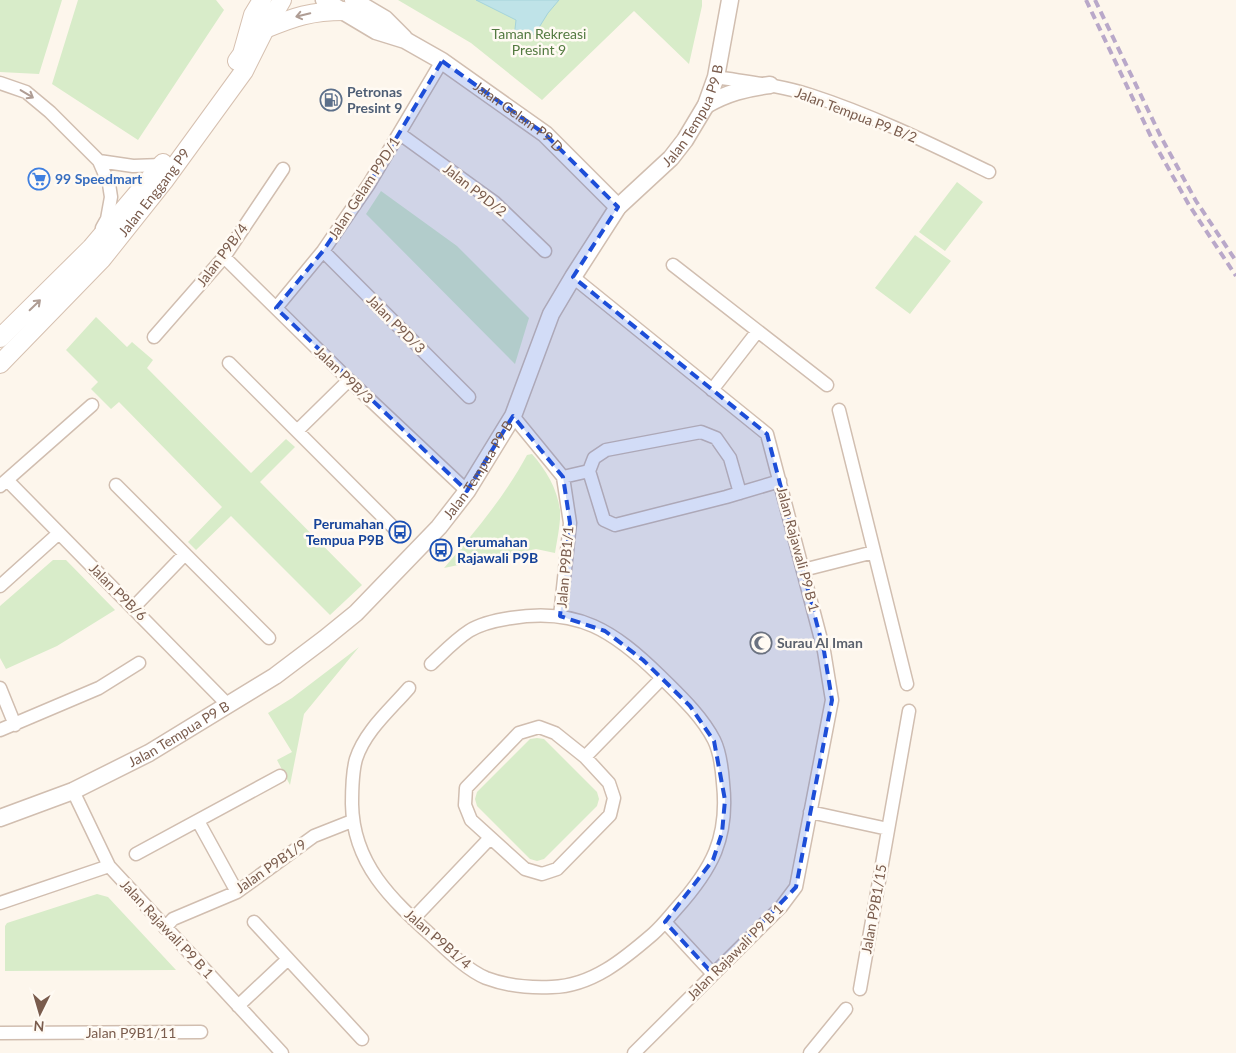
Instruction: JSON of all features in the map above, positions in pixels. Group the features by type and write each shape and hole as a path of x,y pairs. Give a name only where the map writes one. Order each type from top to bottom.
{"main road":[{"name":"Jalan Enggang P9","path":"0,364 102,260 164,181 244,71 264,29 282,0"},
{"name":"Jalan Enggang P9","path":"0,338 91,248 162,165 242,54 257,5"},
{"path":"264,29 306,14 348,5"}],"street":[{"name":"Jalan Gelam P9 D","path":"324,0 348,5 376,31 405,40 442,62 545,134 618,207"},
{"name":"Jalan Tempua P9 B","path":"0,818 73,790 149,753 275,676 356,613 439,527 467,491 514,416 551,314 572,277 618,207 671,158 685,140 706,106 716,77 730,0"},
{"name":"Jalan Gelam P9D/1","path":"276,308 323,251 369,184 442,62"},
{"name":"Jalan Tempua P9 B/2","path":"716,77 770,85 809,95 898,128 989,172"},
{"path":"0,83 26,92 50,112 100,160 109,184 111,197 107,219 91,248"},
{"path":"706,106 723,95 770,85"},
{"name":"Jalan P9D/2","path":"400,134 494,202 545,251"},
{"path":"100,160 133,166 162,165"},
{"name":"Jalan P9B/4","path":"154,337 224,256 283,169"},
{"name":"Jalan P9D/3","path":"323,251 469,397"},
{"name":"Jalan P9B/3","path":"224,256 349,380 467,491"},
{"path":"673,266 827,385"},
{"name":"Jalan Rajawali P9 B 1","path":"572,277 767,434 824,651 832,700 796,888 781,907 634,1053"},
{"path":"712,390 758,332"},
{"path":"229,363 394,528"},
{"path":"297,431 349,380"},
{"path":"3,483 92,405"},
{"path":"838,410 907,684"},
{"name":"Jalan P9B1/1","path":"514,416 563,477 570,523 560,616"},
{"path":"740,493 730,458 716,438 701,432 606,450 594,458 589,471 604,520 615,525 740,493 780,481"},
{"path":"563,477 589,471"},
{"name":"Jalan P9B/6","path":"3,483 59,533 228,705"},
{"path":"116,485 269,638"},
{"path":"0,586 59,533"},
{"path":"803,570 874,552"},
{"path":"133,608 185,554"},
{"name":"Jalan P9B1/4","path":"409,688 364,739 356,761 352,789 352,821 362,856 383,889 413,919 456,957 485,977 517,986 554,987 580,983 605,972 665,922 690,893 713,860 722,834 725,800 722,769 714,741 690,706 643,660 605,631 569,617 534,614 502,619 470,630 431,664"},
{"path":"0,730 99,688 139,663"},
{"path":"585,757 662,678"},
{"path":"0,688 15,725"},
{"name":"Jalan P9B1/15","path":"860,989 909,711"},
{"path":"539,727 555,733 585,757 609,783 614,798 610,815 557,869 542,874 525,869 490,838 471,820 465,804 466,788 519,733 539,727"},
{"path":"136,854 280,776"},
{"name":"Jalan Rajawali P9 B 1","path":"73,790 109,866 282,1053"},
{"path":"810,812 888,829"},
{"path":"198,821 237,892"},
{"name":"Jalan P9B1/9","path":"165,928 173,919 237,892 308,839 352,821"},
{"path":"413,919 490,838"},
{"path":"0,903 109,866"},
{"path":"254,922 362,1039"},
{"path":"665,922 713,974"},
{"path":"238,1006 288,959"},
{"path":"810,1053 846,1009"},
{"name":"Jalan P9B1/11","path":"0,1033 201,1032"}],"highlighted area":[{"path":"442,61 545,134 618,207 573,277 767,434 824,651 832,700 796,887 713,974 665,922 713,860 722,833 725,800 714,741 690,706 643,660 605,631 560,616 570,523 563,477 513,416 467,491 276,308 323,251 369,184"}],"green space":[{"path":"0,0 62,0 39,74 0,72"},
{"path":"78,0 216,0 224,10 138,140 52,84"},
{"name":"Taman Rekreasi Presint 9","path":"398,0 702,0 702,6 689,64 634,11 542,100 471,43"},
{"path":"957,182 983,202 945,251 919,232"},
{"path":"381,191 457,246 529,318 515,364 366,214"},
{"path":"915,235 951,261 910,314 875,288"},
{"path":"96,317 127,347 132,342 153,360 147,368 251,473 286,439 295,447 260,482 362,585 330,615 231,516 196,550 188,542 222,507 119,402 111,409 91,389 98,382 66,350"},
{"path":"532,454 550,480 559,502 560,520 555,553 536,549 444,568 499,500 527,455"},
{"path":"53,560 66,560 115,610 57,646 6,669 0,658 0,606"},
{"path":"359,647 304,714 290,785 277,760 292,752 268,713 292,698"},
{"path":"530,739 544,739 597,792 599,799 597,806 544,859 537,861 530,859 477,806 475,799 477,792"},
{"path":"97,894 108,897 176,970 5,971 5,926 7,923"}],"water":[{"path":"476,0 559,0 535,34 514,38 516,20"}],"railway":[{"path":"1086,0 1153,141 1189,205 1236,276"},
{"path":"1095,0 1161,137 1196,201 1236,261"}],"place":[{"name":"Petronas Presint 9","path":"331,100"},
{"name":"99 Speedmart","path":"39,179"},
{"name":"Perumahan Tempua P9B","path":"400,532"},
{"name":"Perumahan Rajawali P9B","path":"441,550"},
{"name":"Surau Al Iman","path":"761,643"}]}
